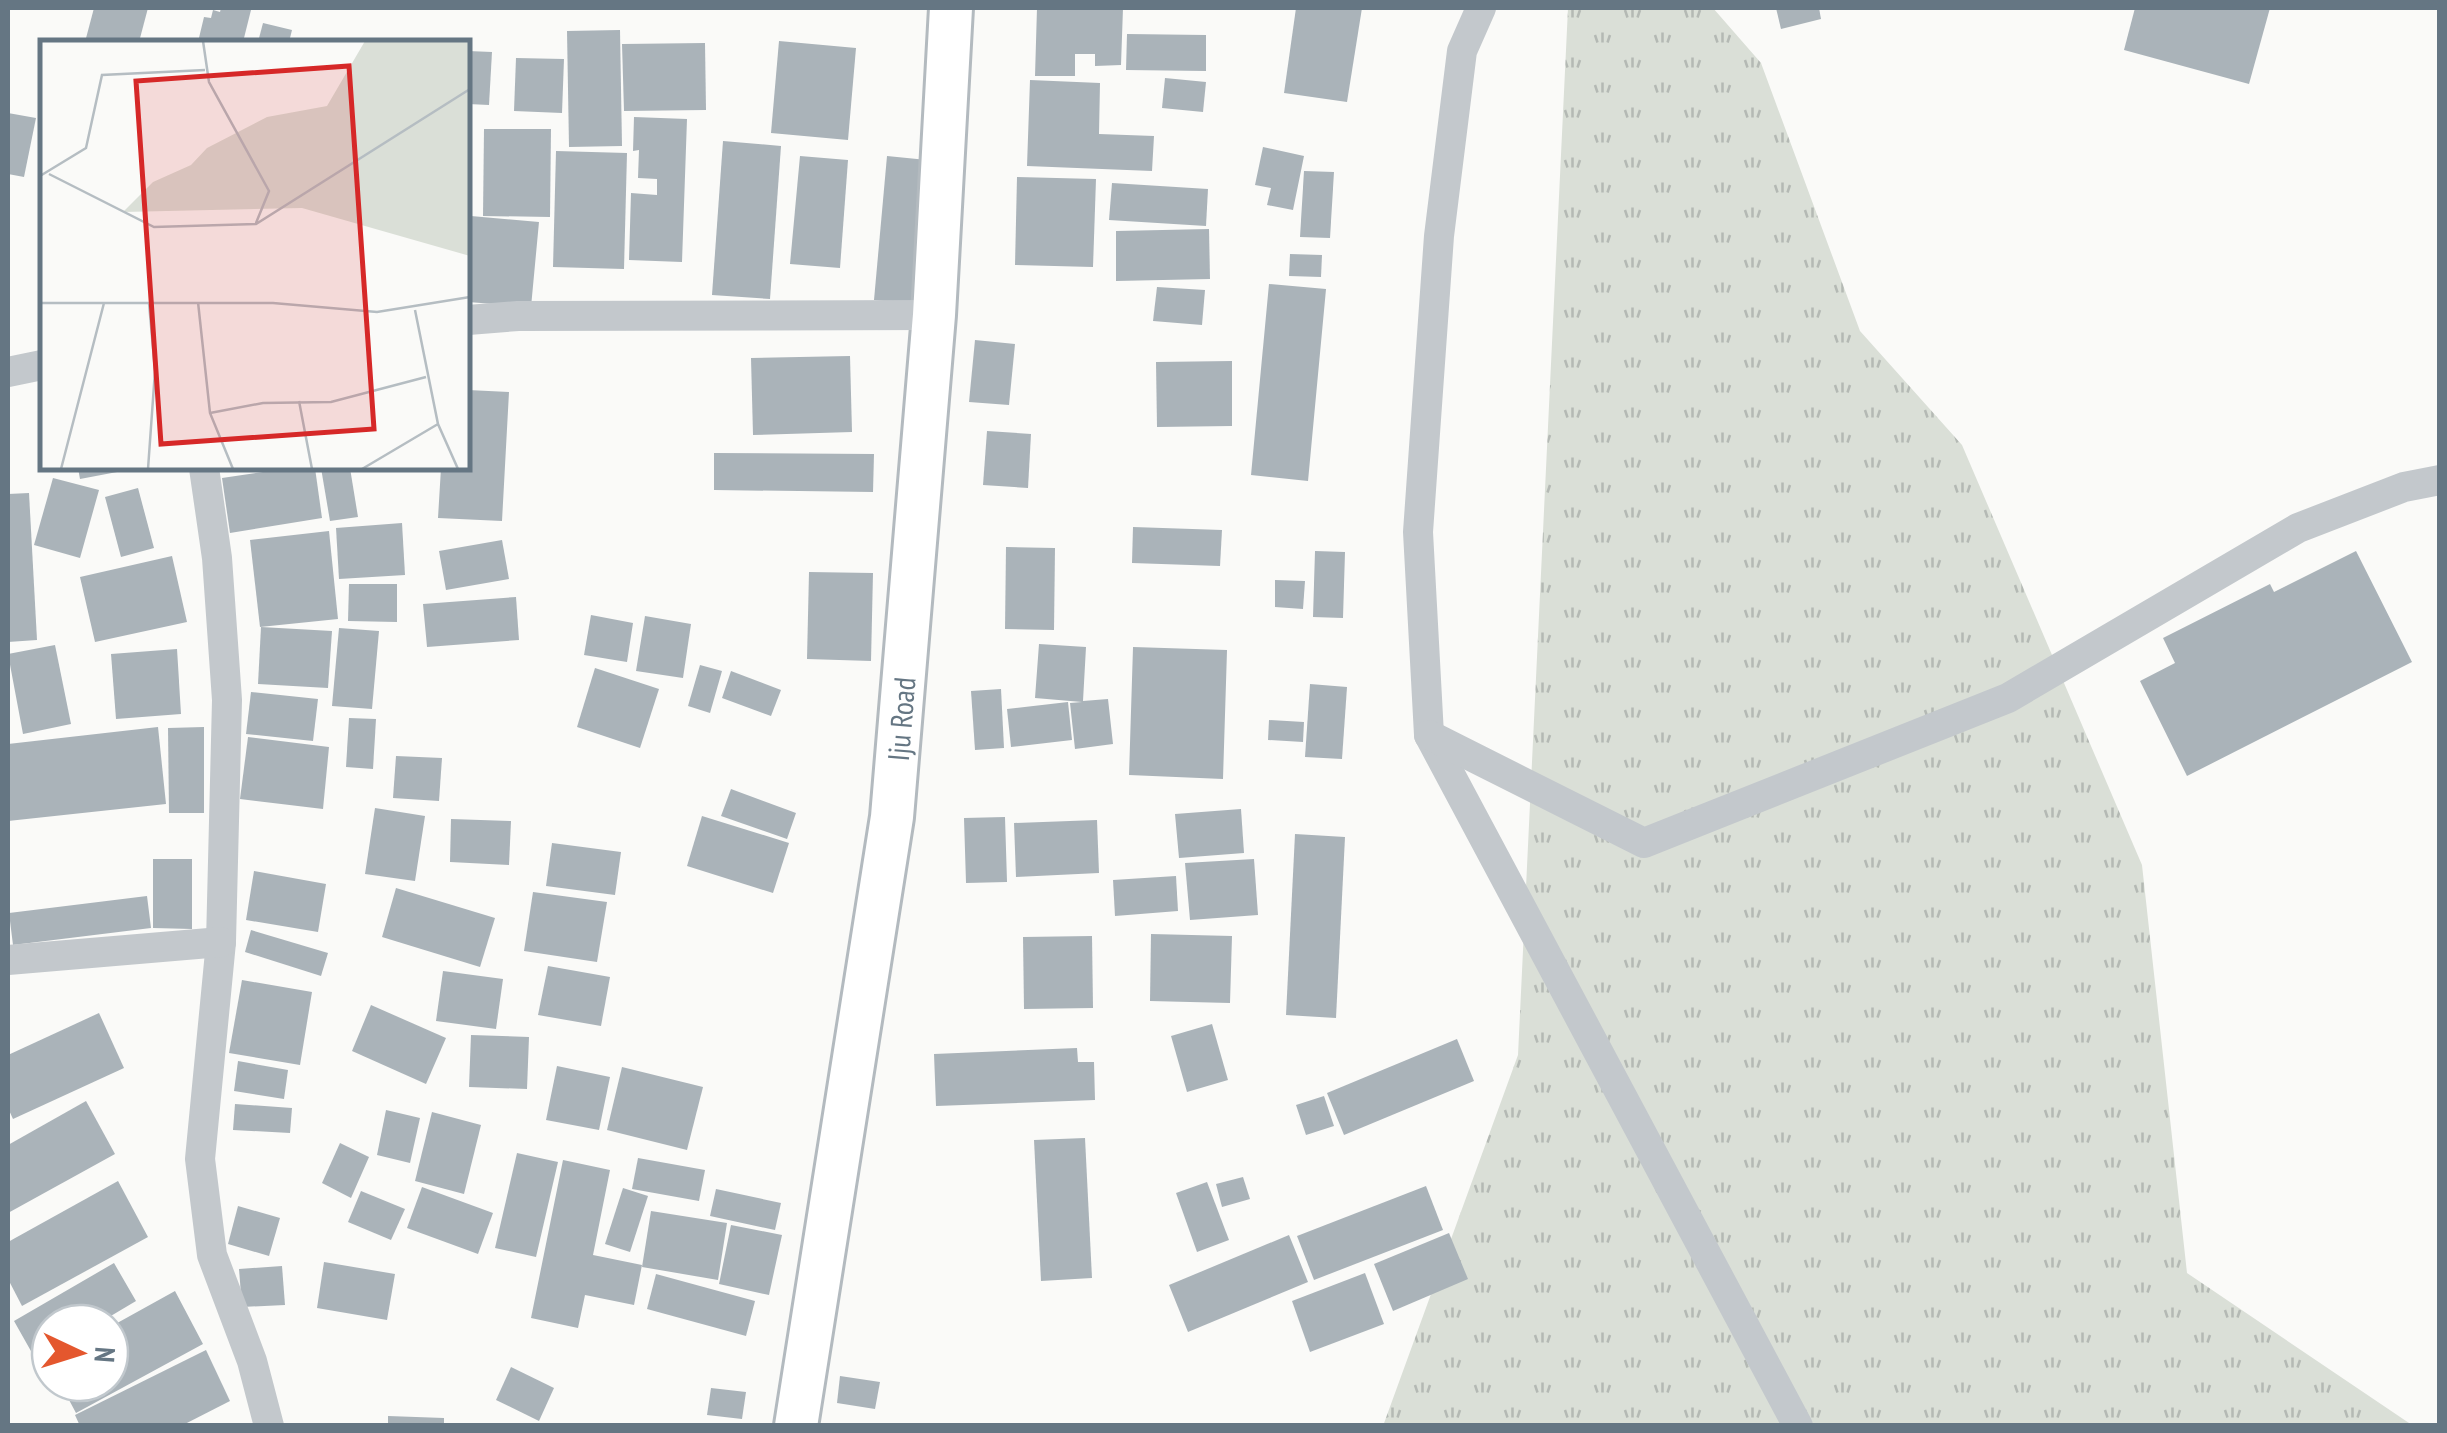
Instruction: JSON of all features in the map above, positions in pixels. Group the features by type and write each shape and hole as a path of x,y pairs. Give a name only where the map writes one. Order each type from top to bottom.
{"main road":[{"name":"Iju Road","path":"796,1426 892,817 934,315 950,8"}],"street":[{"path":"1481,8 1462,52 1438,236 1418,532 1428,736 1798,1426"},
{"path":"470,320 538,316 934,315"},
{"path":"8,372 40,365"},
{"path":"204,470 217,558 227,700 221,942 200,1159 212,1255 252,1361 269,1426"},
{"path":"1428,736 1644,843 2008,698 2298,528 2404,488 2440,480"},
{"path":"8,960 221,942"}],"green space":[{"path":"1568,8 1713,8 1761,63 1860,331 1962,445 2142,865 2187,1273 2412,1425 1383,1426 1518,1055"}],"building":[{"path":"94,8 148,8 140,40 86,40"},
{"path":"221,8 251,10 244,40 198,40 204,17 211,18 213,10 220,12"},
{"path":"1037,8 1123,8 1121,65 1095,66 1095,54 1075,54 1075,76 1035,76"},
{"path":"1296,8 1362,8 1347,102 1284,93"},
{"path":"1776,8 1819,8 1821,19 1781,29"},
{"path":"2135,8 2270,8 2249,84 2124,50"},
{"path":"263,23 292,30 290,40 259,40"},
{"path":"620,30 622,146 569,147 567,31"},
{"path":"1127,34 1206,35 1206,71 1126,70"},
{"path":"779,41 856,48 848,140 771,133"},
{"path":"705,43 706,110 624,111 622,44"},
{"path":"470,51 492,52 489,105 470,104"},
{"path":"516,58 564,59 562,113 514,111"},
{"path":"1165,78 1206,82 1203,112 1162,108"},
{"path":"1030,80 1100,83 1099,134 1154,136 1152,171 1027,166"},
{"path":"8,113 36,118 24,177 8,174"},
{"path":"634,117 687,119 682,262 629,260 631,193 657,195 657,179 638,178 639,150 633,151"},
{"path":"484,129 551,129 550,217 483,216"},
{"path":"723,141 781,146 770,299 712,295"},
{"path":"1263,147 1304,156 1293,210 1267,205 1271,188 1255,185"},
{"path":"556,151 627,153 624,269 553,267"},
{"path":"800,156 848,160 840,268 790,264"},
{"path":"887,156 927,160 914,304 874,300"},
{"path":"1304,171 1334,172 1330,238 1300,237"},
{"path":"1017,177 1096,179 1093,267 1015,265"},
{"path":"1112,183 1208,189 1206,226 1109,220"},
{"path":"471,216 539,222 531,307 470,302"},
{"path":"1209,229 1210,279 1116,281 1116,231"},
{"path":"1290,254 1322,255 1321,277 1289,276"},
{"path":"1269,284 1326,289 1308,481 1251,475"},
{"path":"1157,287 1205,290 1202,325 1153,321"},
{"path":"975,340 1015,344 1009,405 969,402"},
{"path":"850,356 852,432 753,435 751,358"},
{"path":"1232,361 1232,426 1157,427 1156,362"},
{"path":"470,390 509,392 502,521 438,518 441,470 470,470"},
{"path":"987,431 1031,434 1028,488 983,485"},
{"path":"714,453 874,454 873,492 714,490"},
{"path":"78,470 128,470 80,479"},
{"path":"277,470 315,470 322,518 230,533 222,478"},
{"path":"321,470 350,470 358,517 330,521"},
{"path":"53,478 99,490 80,558 34,545"},
{"path":"138,488 154,548 121,557 105,497"},
{"path":"29,493 37,640 8,642 8,494"},
{"path":"402,523 405,575 339,579 336,528"},
{"path":"1133,527 1222,530 1220,566 1132,563"},
{"path":"329,531 338,619 260,627 250,540"},
{"path":"502,540 509,579 446,590 439,551"},
{"path":"1006,547 1055,548 1054,630 1005,629"},
{"path":"1315,551 1345,552 1343,618 1313,617"},
{"path":"2356,551 2412,662 2187,776 2140,681 2175,663 2163,638 2270,584 2274,592"},
{"path":"172,556 187,622 95,642 80,577"},
{"path":"809,572 873,573 871,661 807,659"},
{"path":"1275,580 1305,581 1303,609 1275,607"},
{"path":"349,584 397,584 397,622 348,621"},
{"path":"516,597 519,640 427,647 423,604"},
{"path":"591,615 633,623 627,662 584,655"},
{"path":"645,616 691,624 683,678 636,671"},
{"path":"261,627 332,631 328,688 258,684"},
{"path":"339,628 379,631 372,709 332,706"},
{"path":"1039,644 1086,647 1083,701 1108,699 1113,744 1075,749 1070,703 1082,702 1035,698"},
{"path":"55,645 71,724 23,734 8,654"},
{"path":"1133,647 1227,650 1223,779 1129,775"},
{"path":"177,649 181,714 116,719 111,654"},
{"path":"700,665 722,671 710,713 688,706"},
{"path":"595,668 659,689 640,748 577,727"},
{"path":"731,671 781,690 771,716 722,698"},
{"path":"1310,684 1347,687 1342,759 1305,757"},
{"path":"1001,689 1004,748 975,750 971,691"},
{"path":"251,692 318,699 313,741 246,734"},
{"path":"1068,702 1072,740 1011,747 1007,709"},
{"path":"349,718 376,719 373,769 346,767"},
{"path":"1269,720 1304,722 1303,742 1268,740"},
{"path":"158,727 166,804 8,821 8,744"},
{"path":"204,727 204,813 169,813 168,728"},
{"path":"248,737 329,747 323,809 240,799"},
{"path":"396,756 442,758 439,801 393,798"},
{"path":"731,789 796,813 787,839 721,816"},
{"path":"375,808 425,816 415,881 365,874"},
{"path":"1241,809 1244,853 1179,858 1175,814"},
{"path":"702,816 789,843 773,893 687,866"},
{"path":"1005,817 1007,882 966,883 964,818"},
{"path":"451,819 511,821 509,865 450,862"},
{"path":"1097,820 1099,873 1016,877 1014,823"},
{"path":"1295,834 1345,837 1336,1018 1286,1015"},
{"path":"552,843 621,852 615,895 546,886"},
{"path":"153,859 192,859 192,929 153,928"},
{"path":"1254,859 1258,915 1190,920 1185,863"},
{"path":"254,871 326,884 318,932 246,920"},
{"path":"1176,876 1178,911 1115,916 1113,880"},
{"path":"396,888 495,918 480,967 382,937"},
{"path":"533,892 607,902 597,962 524,951"},
{"path":"147,896 151,928 13,945 9,913"},
{"path":"251,930 328,953 321,976 245,952"},
{"path":"1151,934 1232,936 1230,1003 1150,1001"},
{"path":"1092,936 1093,1008 1024,1009 1023,937"},
{"path":"548,966 610,977 601,1026 538,1015"},
{"path":"443,971 503,979 496,1029 436,1021"},
{"path":"242,980 312,992 300,1065 229,1053"},
{"path":"371,1005 446,1038 426,1084 352,1051"},
{"path":"99,1013 124,1068 13,1119 8,1108 8,1055"},
{"path":"1212,1024 1228,1080 1187,1092 1171,1036"},
{"path":"471,1035 529,1037 527,1089 469,1087"},
{"path":"1457,1039 1474,1081 1344,1135 1327,1093"},
{"path":"1077,1048 1078,1062 1094,1062 1095,1100 936,1106 934,1054"},
{"path":"238,1061 288,1070 284,1099 234,1091"},
{"path":"557,1066 610,1077 599,1130 546,1120"},
{"path":"622,1067 703,1087 687,1150 607,1130"},
{"path":"1324,1096 1334,1126 1306,1135 1296,1105"},
{"path":"86,1101 115,1154 8,1213 8,1145"},
{"path":"235,1104 292,1108 290,1133 233,1130"},
{"path":"386,1110 420,1118 410,1163 377,1155"},
{"path":"432,1112 481,1125 464,1194 415,1181"},
{"path":"1085,1138 1092,1278 1041,1281 1034,1140"},
{"path":"340,1143 369,1157 351,1198 322,1183"},
{"path":"517,1153 558,1162 536,1257 495,1248"},
{"path":"638,1158 705,1170 699,1201 632,1189"},
{"path":"563,1160 610,1170 593,1255 642,1265 634,1305 585,1295 578,1328 531,1318"},
{"path":"1243,1177 1250,1199 1222,1207 1216,1184"},
{"path":"118,1181 148,1237 22,1306 8,1279 8,1242"},
{"path":"1207,1182 1229,1240 1197,1252 1176,1193"},
{"path":"1426,1186 1443,1230 1314,1280 1297,1236"},
{"path":"422,1187 493,1213 478,1254 407,1228"},
{"path":"623,1188 648,1196 630,1252 605,1244"},
{"path":"716,1189 781,1203 775,1230 710,1216"},
{"path":"361,1191 405,1209 391,1240 348,1222"},
{"path":"238,1206 280,1218 269,1256 228,1244"},
{"path":"651,1211 727,1223 718,1280 642,1267"},
{"path":"731,1225 782,1235 769,1295 719,1284"},
{"path":"1449,1233 1468,1279 1393,1311 1374,1264"},
{"path":"1289,1235 1308,1282 1188,1332 1169,1285"},
{"path":"324,1262 395,1274 387,1320 317,1308"},
{"path":"114,1263 136,1301 130,1305 45,1303"},
{"path":"282,1266 285,1305 242,1307 239,1269"},
{"path":"1365,1273 1384,1324 1310,1352 1292,1301"},
{"path":"656,1274 755,1301 746,1336 647,1309"},
{"path":"175,1291 203,1344 130,1384 130,1316"},
{"path":"30,1312 30,1349 14,1321"},
{"path":"206,1350 230,1401 181,1426 80,1426 75,1415 99,1403 130,1403 130,1388"},
{"path":"511,1367 554,1388 539,1421 496,1400"},
{"path":"840,1376 880,1382 875,1409 837,1403"},
{"path":"711,1388 746,1392 742,1419 707,1415"},
{"path":"71,1403 94,1403 76,1413"},
{"path":"388,1416 444,1418 444,1426 388,1426"}]}
